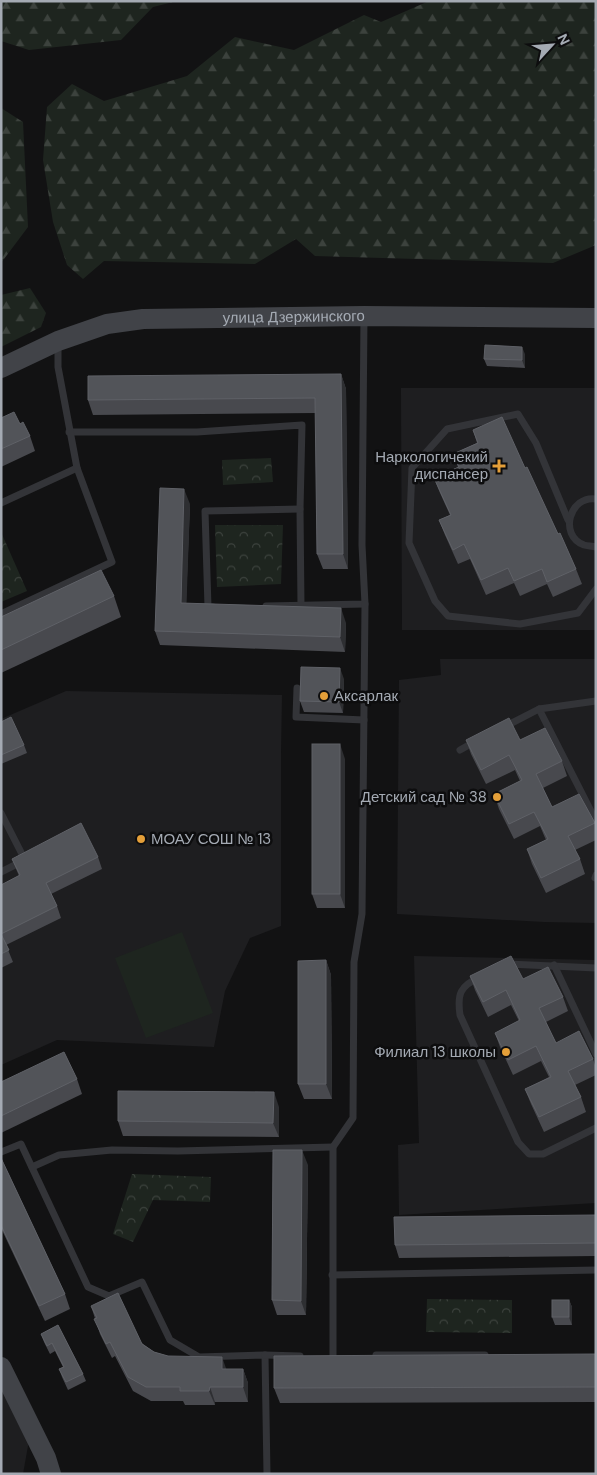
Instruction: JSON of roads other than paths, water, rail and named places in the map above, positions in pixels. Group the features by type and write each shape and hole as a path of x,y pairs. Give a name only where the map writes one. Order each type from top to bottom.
{"main road":[{"name":"улица Дзержинского","path":"1,368 58,341 107,324 143,319 364,316 596,318"},
{"path":"1,1367 46,1458 51,1474"}],"lane":[{"path":"342,1356 329,1356 333,1147 353,1118 354,962 362,914 365,604 362,544 364,316"},
{"path":"1,614 112,562 77,468 58,367 58,341"},
{"path":"596,546 582,544 572,535 568,520 536,443 518,414 447,429 412,468 409,543 435,601 448,616 520,624 578,613 596,589"},
{"path":"69,432 197,432 302,425 300,508 301,606"},
{"path":"1,502 77,468"},
{"path":"568,520 575,506 589,498 596,499"},
{"path":"218,607 208,607 205,511 300,508"},
{"path":"255,606 365,604"},
{"path":"297,688 296,717 364,720"},
{"path":"499,730 539,709 596,701"},
{"path":"539,709 596,821"},
{"path":"460,750 483,738"},
{"path":"1,813 24,860 1,872"},
{"path":"498,968 506,964 596,968"},
{"path":"554,966 596,1054"},
{"path":"490,972 467,983 458,1000 460,1016 518,1142 529,1154 542,1154 596,1128"},
{"path":"1,1152 21,1144 88,1287 109,1296 142,1282 170,1340 200,1357 310,1356"},
{"path":"32,1167 58,1155 112,1150 178,1151 333,1147"},
{"path":"332,1275 596,1270"},
{"path":"265,1355 267,1474"},
{"path":"368,1356 490,1355"}],"place":[{"name":"Наркологичекий диспансер","path":"499,466"},
{"name":"Аксарлак","path":"324,696"},
{"name":"Детский сад № 38","path":"497,797"},
{"name":"МОАУ СОШ № 13","path":"141,839"},
{"name":"Филиал 13 школы","path":"506,1052"}]}
